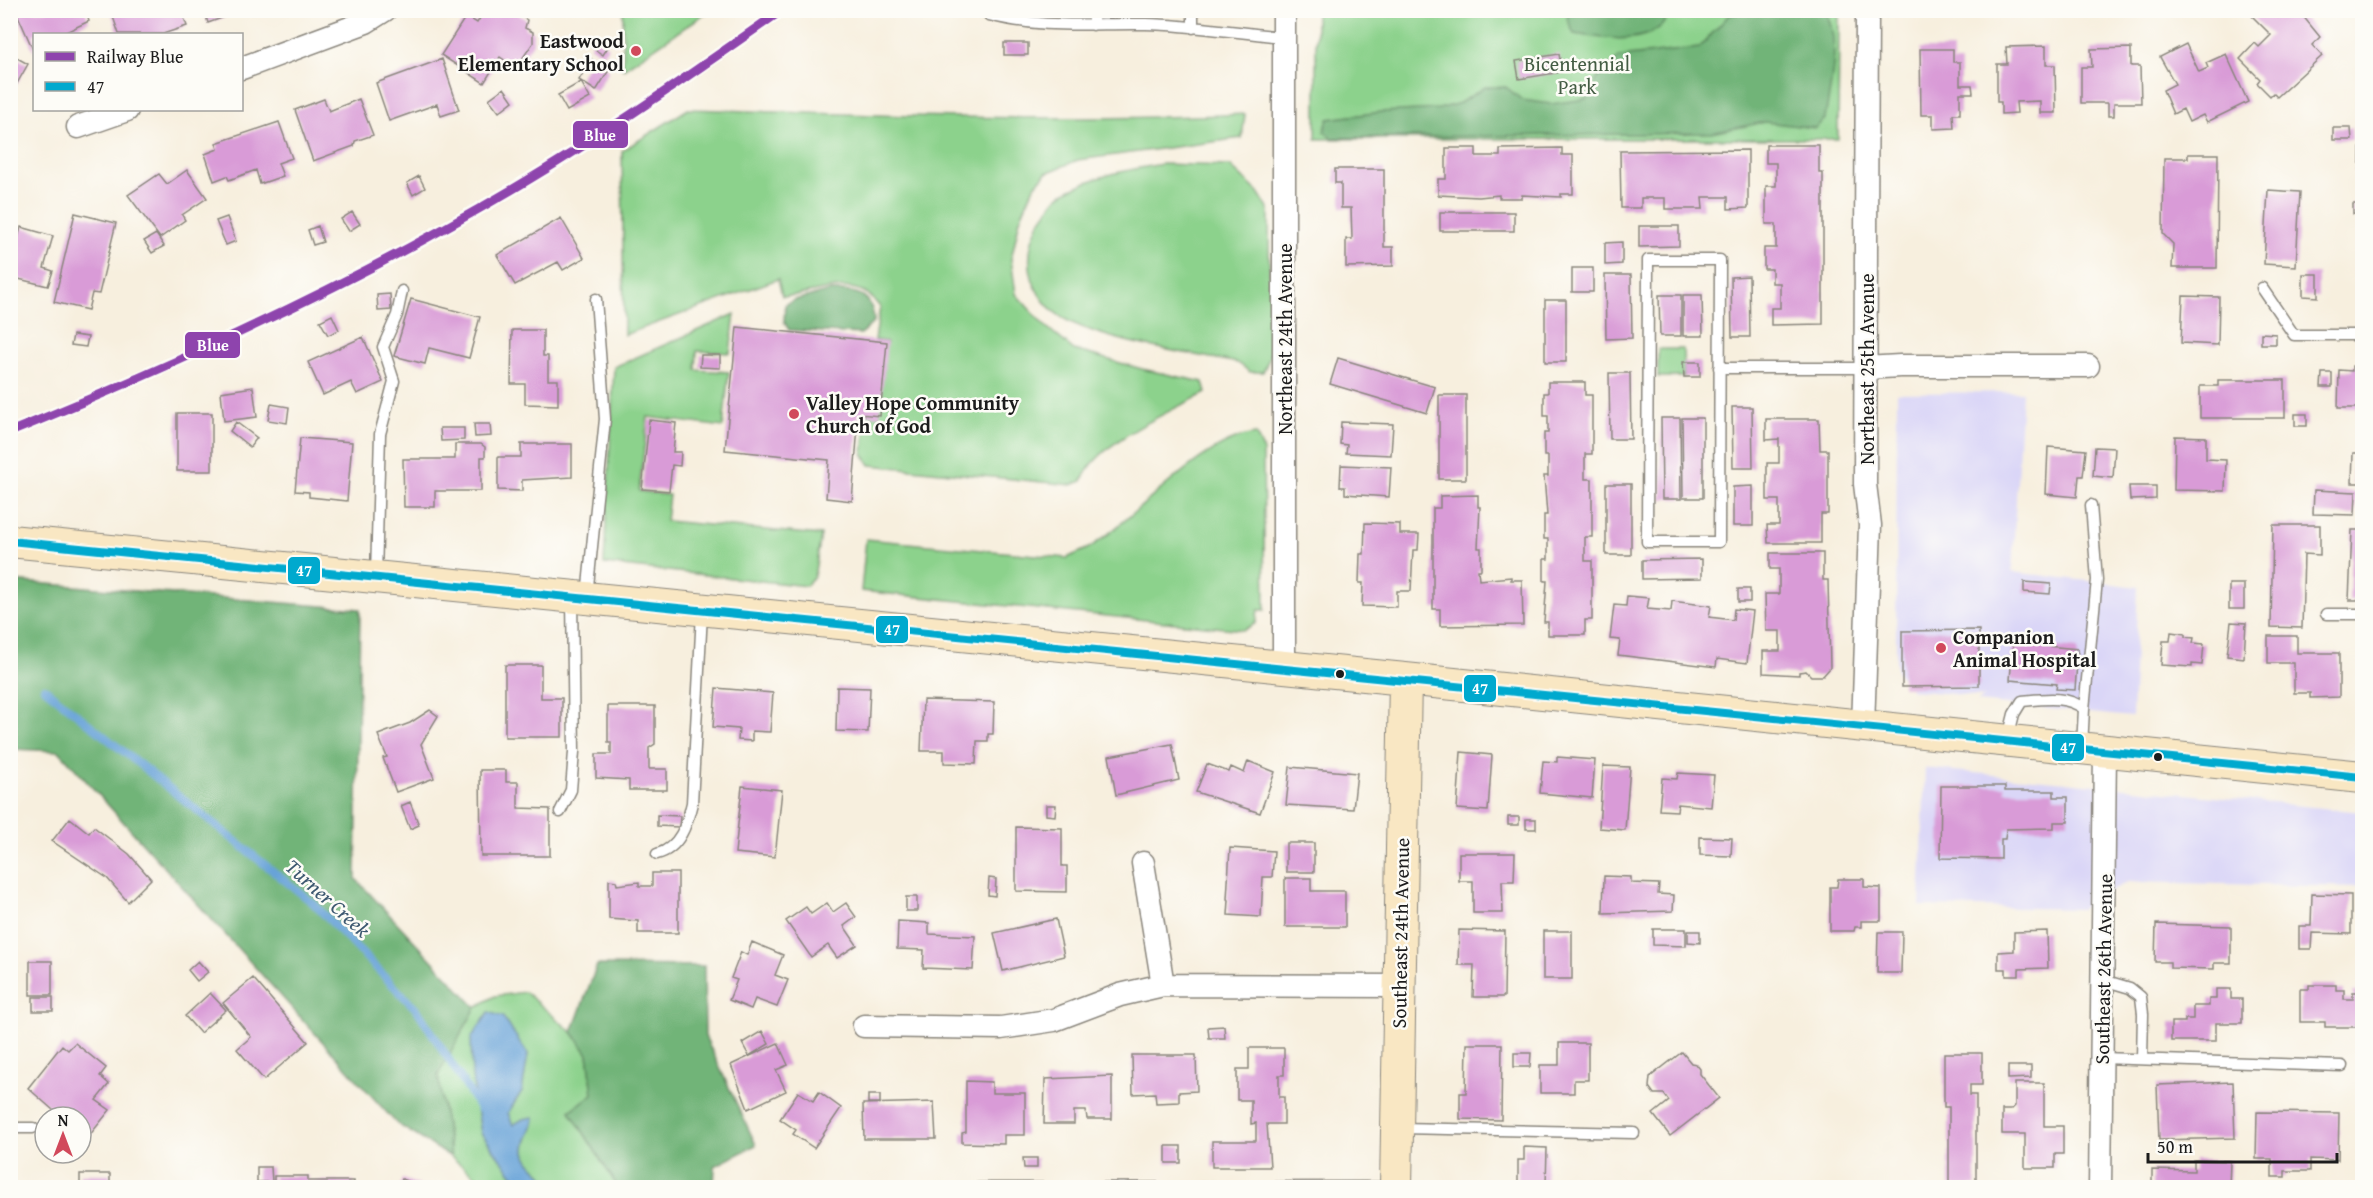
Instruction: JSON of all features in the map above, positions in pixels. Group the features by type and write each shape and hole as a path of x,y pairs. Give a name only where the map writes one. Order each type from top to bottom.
{"main road":[{"path":"10,541 1405,679 2362,777"},
{"name":"Southeast 24th Avenue","path":"1396,1187 1405,679"}],"street":[{"path":"243,68 366,22 385,10"},
{"name":"Northeast 24th Avenue","path":"1284,10 1284,667"},
{"name":"Northeast 25th Avenue","path":"1863,727 1870,525 1865,484 1867,10"},
{"path":"78,127 124,111"},
{"path":"1865,368 2088,366"},
{"name":"Southeast 26th Avenue","path":"2093,750 2103,980 2100,1188"},
{"path":"1143,863 1163,985"},
{"path":"864,1026 1001,1028 1054,1020 1120,995 1163,985 1398,986"}],"lane":[{"path":"989,10 989,15 1017,23 1147,24 1284,37"},
{"path":"1093,10 1093,25"},
{"path":"1193,10 1193,28"},
{"path":"1648,260 1720,260 1719,368 1719,542 1647,542 1648,260"},
{"path":"2262,288 2294,335 2362,335"},
{"path":"376,578 380,434 394,381 383,347 397,315 402,291"},
{"path":"560,812 571,790 579,598 605,418 597,299"},
{"path":"1719,368 1865,368"},
{"path":"2091,505 2097,580 2084,709 2093,750"},
{"path":"657,854 670,848 686,827 692,803 702,610"},
{"path":"2326,614 2362,614"},
{"path":"2007,741 2014,714 2022,701 2047,699 2076,702 2084,709"},
{"path":"2103,980 2130,988 2141,997 2142,1059"},
{"path":"2102,1058 2342,1066"},
{"path":"10,1128 33,1128"},
{"path":"1397,1128 1634,1133"},
{"path":"978,1188 1396,1187"}],"shaded area":[{"path":"2022,392 2012,572 2138,587 2132,717 1977,702 1985,697 1912,690 1896,671 1897,393"},
{"path":"1925,768 2362,812 2362,887 2127,882 2080,909 1920,906"}],"green space":[{"name":"Eastwood Elementary School","path":"623,10 709,10 709,11 623,69"},
{"path":"1571,10 1670,11 1664,23 1655,31 1643,36 1615,39 1574,34 1567,18"},
{"name":"Bicentennial Park","path":"1316,11 1839,11 1838,139 1316,139"},
{"path":"1750,11 1825,11 1833,36 1832,78 1825,119 1815,128 1765,122 1711,133 1332,138 1324,132 1328,119 1381,112 1439,109 1460,103 1485,87 1506,87 1522,100 1551,104 1586,99 1597,79 1619,57 1699,48 1729,15"},
{"path":"688,109 1036,118 1245,114 1242,138 1078,160 1046,173 1034,187 1020,219 1011,259 1016,294 1043,324 1074,350 1142,369 1203,382 1206,393 1118,441 1090,467 1082,481 1072,485 870,465 863,453 867,414 887,342 875,340 880,307 866,293 846,287 782,296 778,279 624,335 622,151"},
{"path":"1162,164 1230,166 1258,192 1269,210 1270,356 1263,372 1250,372 1238,363 1152,347 1089,330 1070,322 1055,312 1043,301 1035,287 1030,257 1032,241 1038,225 1058,197 1098,178"},
{"path":"831,291 849,291 862,295 871,305 874,322 861,334 789,330 784,322 785,305 794,300"},
{"path":"735,314 730,353 697,351 696,370 729,372 723,427 648,417 639,491 669,495 666,521 821,535 814,577 806,586 604,564 614,367"},
{"path":"1658,349 1683,349 1684,377 1658,377"},
{"path":"1256,434 1263,450 1265,610 1258,610 1256,623 1244,630 861,591 866,539 1067,558 1089,548 1110,533 1171,481 1214,449 1235,439"},
{"path":"11,581 360,609 356,879 476,1007 438,1075 451,1157 397,1124 59,751 11,749"},
{"path":"597,965 704,966 705,1036 756,1145 715,1166 714,1187 618,1187 570,1111 593,1094 588,1054 572,1032"},
{"path":"525,992 572,1032 588,1054 593,1094 570,1111 618,1187 549,1187 544,1177 529,1161 525,1147 534,1118 523,1119 513,1126 508,1113 522,1091 528,1054 472,1076 481,1133 522,1187 490,1187 451,1157 438,1075 476,1007 495,996"}],"water":[{"path":"489,1012 503,1017 528,1054 522,1091 508,1113 513,1125 523,1119 534,1117 526,1142 526,1156 544,1177 549,1187 522,1187 481,1133 472,1076 471,1038"}],"building":[{"path":"85,10 89,21 64,33 33,33 33,50 16,11"},
{"path":"121,10 181,10 187,26 166,33 119,33 112,14"},
{"path":"204,10 237,10 238,12 208,23"},
{"path":"485,10 512,10 527,20 525,28 533,32 533,43 520,62 509,63 500,57 484,83 441,55 466,16 477,23"},
{"path":"2254,10 2298,10 2320,37 2312,45 2322,56 2277,97 2273,93 2270,96 2257,83 2260,79 2240,59 2255,43 2259,47 2271,35 2250,14"},
{"path":"595,39 608,47 603,55 590,46"},
{"path":"1004,43 1028,43 1028,55 1004,55"},
{"path":"2186,44 2199,72 2208,68 2206,63 2226,54 2248,102 2207,122 2203,115 2189,122 2183,109 2173,114 2163,90 2175,84 2160,57"},
{"path":"2046,46 2046,65 2055,65 2056,113 2040,113 2040,101 2016,102 2017,113 2001,114 2001,102 1997,102 1997,64 2007,64 2006,47"},
{"path":"2131,48 2131,66 2140,66 2141,103 2114,103 2114,116 2108,116 2108,103 2081,103 2081,67 2092,67 2091,49"},
{"path":"1920,49 1953,49 1953,62 1960,62 1960,85 1972,85 1973,93 1960,93 1960,114 1953,114 1954,128 1933,129 1933,115 1921,115"},
{"path":"10,54 28,64 10,96"},
{"path":"1559,54 1562,72 1519,79 1516,61"},
{"path":"442,59 459,110 441,116 437,104 389,121 376,83"},
{"path":"591,59 609,70 596,91 579,80"},
{"path":"581,82 590,98 567,111 558,95"},
{"path":"504,88 513,101 499,112 489,99"},
{"path":"324,99 329,111 359,99 373,135 355,141 354,146 313,161 295,110"},
{"path":"279,122 292,158 278,163 283,176 260,184 256,170 229,180 227,176 214,181 205,154 218,149 216,143"},
{"path":"2333,128 2351,128 2352,140 2333,140"},
{"path":"1766,145 1819,145 1819,173 1823,173 1823,324 1771,325 1771,308 1780,308 1780,283 1772,283 1772,269 1764,269 1764,248 1776,248 1776,224 1766,224 1766,186 1776,186 1776,163 1766,163"},
{"path":"1446,148 1476,148 1476,156 1500,156 1500,149 1562,148 1562,155 1573,155 1573,194 1561,194 1561,197 1522,195 1522,198 1499,198 1499,195 1479,197 1438,195 1438,179 1446,179"},
{"path":"2360,148 2362,148 2362,217 2353,214 2353,204 2359,204"},
{"path":"1748,150 1748,208 1728,209 1728,197 1702,197 1703,209 1665,209 1665,198 1641,198 1641,208 1621,208 1620,151"},
{"path":"2188,154 2218,154 2217,268 2172,268 2173,244 2163,234 2164,158 2188,158"},
{"path":"1335,169 1384,169 1384,247 1393,247 1393,266 1346,267 1346,239 1352,239 1351,208 1341,208 1341,183 1335,183"},
{"path":"187,170 207,198 182,215 185,220 160,238 128,195 159,174 167,184"},
{"path":"419,176 425,188 413,195 407,183"},
{"path":"2268,190 2300,192 2296,266 2264,264"},
{"path":"352,212 360,224 349,231 341,219"},
{"path":"1440,212 1514,212 1514,231 1440,231"},
{"path":"75,213 116,223 99,294 92,293 88,310 54,302"},
{"path":"227,217 236,241 226,245 216,221"},
{"path":"561,218 584,258 563,270 558,262 515,285 497,255"},
{"path":"318,226 323,242 313,245 308,230"},
{"path":"1639,226 1679,226 1679,246 1639,247"},
{"path":"21,227 53,236 44,268 53,271 48,286 10,277 10,236 18,238"},
{"path":"156,234 164,246 152,253 144,241"},
{"path":"1622,242 1622,264 1605,265 1605,243"},
{"path":"1572,268 1593,268 1593,292 1572,292"},
{"path":"2303,274 2318,274 2318,297 2303,296"},
{"path":"1605,275 1631,275 1632,338 1606,339"},
{"path":"1749,276 1750,337 1732,337 1731,277"},
{"path":"390,294 391,310 378,311 377,295"},
{"path":"1659,295 1681,295 1681,336 1660,336"},
{"path":"1683,295 1702,295 1703,336 1683,336"},
{"path":"2183,296 2219,297 2218,345 2181,343"},
{"path":"411,299 480,317 469,358 429,348 425,364 394,356"},
{"path":"1545,300 1566,300 1566,362 1545,362"},
{"path":"332,315 339,330 328,335 320,321"},
{"name":"Valley Hope Community Church of God","path":"737,327 887,342 880,416 859,414 852,501 826,498 829,460 725,450"},
{"path":"512,330 543,330 543,356 548,356 548,380 558,380 558,405 525,404 525,384 511,384"},
{"path":"2261,333 2276,334 2276,344 2261,344"},
{"path":"73,335 88,337 86,347 71,345"},
{"path":"363,337 383,382 357,394 351,382 323,395 308,362"},
{"path":"701,355 720,355 720,368 700,367"},
{"path":"1338,358 1435,387 1427,413 1330,384"},
{"path":"1683,362 1700,362 1700,377 1684,377"},
{"path":"2352,366 2362,367 2362,417 2357,416 2358,408 2338,408 2339,370 2352,371"},
{"path":"1609,373 1630,373 1631,439 1610,439"},
{"path":"2322,373 2332,373 2332,387 2321,387"},
{"path":"2218,380 2285,380 2285,418 2200,418 2200,386 2218,386"},
{"path":"1548,382 1585,382 1585,395 1592,395 1592,454 1585,454 1585,479 1592,479 1592,537 1585,537 1585,561 1592,561 1592,620 1585,620 1585,635 1548,635 1548,622 1544,622 1547,581 1544,581 1544,559 1548,559 1548,539 1544,539 1544,515 1547,515 1544,476 1548,476 1548,456 1544,456 1544,433 1548,433 1548,416 1544,416 1544,393 1548,393"},
{"path":"253,387 257,417 224,421 221,392"},
{"path":"1439,395 1466,395 1466,479 1439,479"},
{"path":"271,404 289,407 287,423 268,420"},
{"path":"1732,407 1752,407 1753,468 1733,468"},
{"path":"177,413 212,413 212,471 177,471"},
{"path":"2295,414 2307,414 2307,426 2295,426"},
{"path":"1661,418 1680,418 1681,499 1662,499"},
{"path":"1682,418 1703,418 1703,498 1683,498"},
{"path":"1766,419 1819,419 1820,450 1828,450 1828,514 1821,514 1821,543 1768,543 1767,525 1779,525 1779,500 1767,500 1767,463 1779,463 1779,439 1766,440"},
{"path":"649,420 676,423 673,452 681,452 680,466 672,465 669,491 642,489"},
{"path":"236,422 257,438 250,447 230,431"},
{"path":"1341,422 1393,424 1391,455 1346,453 1347,445 1340,444"},
{"path":"474,424 490,424 491,436 475,437"},
{"path":"440,428 464,428 464,440 441,441"},
{"path":"2175,436 2206,437 2206,459 2226,460 2225,491 2174,490"},
{"path":"300,438 352,442 347,501 309,497 309,492 295,491"},
{"path":"455,444 481,444 485,447 485,457 481,457 481,491 435,491 435,507 404,507 403,459 455,459"},
{"path":"521,444 572,444 572,477 522,480 522,491 498,490 498,457 521,457"},
{"path":"2048,447 2086,450 2083,476 2079,476 2077,497 2046,494"},
{"path":"2095,447 2115,448 2113,478 2093,476"},
{"path":"2353,453 2362,453 2362,483 2352,483"},
{"path":"1341,465 1391,467 1389,497 1345,494 1345,487 1340,487"},
{"path":"1606,484 1631,484 1631,555 1606,555"},
{"path":"1753,486 1753,526 1733,526 1733,487"},
{"path":"2129,486 2156,486 2156,499 2130,500"},
{"path":"2314,490 2356,492 2355,515 2313,514"},
{"path":"1478,495 1478,507 1480,507 1478,548 1481,548 1479,580 1511,577 1511,580 1522,580 1523,625 1440,626 1440,609 1433,609 1433,508 1440,508 1440,496"},
{"path":"1365,523 1400,524 1400,534 1419,534 1418,550 1413,550 1411,591 1397,591 1397,607 1362,606 1363,583 1359,583 1360,554 1364,554"},
{"path":"2273,525 2320,525 2320,555 2304,554 2302,628 2271,627"},
{"path":"2352,530 2362,530 2362,600 2349,600"},
{"path":"1770,553 1823,553 1823,580 1828,580 1830,668 1823,676 1811,676 1806,671 1799,672 1799,675 1763,673 1763,651 1780,651 1780,631 1766,631 1765,594 1779,594 1779,569 1770,569"},
{"path":"1702,559 1702,578 1642,579 1642,560"},
{"path":"2024,582 2051,584 2050,594 2024,592"},
{"path":"2229,584 2244,584 2244,609 2229,609"},
{"path":"1738,589 1750,589 1750,602 1738,602"},
{"path":"1627,596 1649,598 1647,609 1671,611 1672,601 1711,606 1709,617 1733,620 1734,609 1753,611 1747,663 1717,659 1716,667 1618,655 1620,640 1610,639 1614,605 1626,606"},
{"path":"2231,622 2246,623 2244,658 2227,656"},
{"name":"Companion Animal Hospital","path":"1979,630 1979,686 1902,687 1902,631"},
{"path":"2171,632 2185,634 2185,637 2194,638 2193,643 2204,644 2202,665 2192,664 2192,667 2161,665 2163,641 2170,641"},
{"path":"2268,636 2297,636 2297,653 2339,653 2339,697 2310,698 2310,693 2294,693 2294,663 2268,663"},
{"path":"2013,643 2078,649 2075,690 2056,689 2057,684 2010,680"},
{"path":"505,665 541,665 541,698 562,698 562,737 505,737"},
{"path":"837,687 870,688 868,732 836,731"},
{"path":"716,688 773,693 770,732 752,731 752,741 738,740 739,729 713,727"},
{"path":"923,700 994,702 993,734 988,734 988,741 977,741 976,764 944,763 944,751 921,751"},
{"path":"608,706 655,706 655,744 649,748 649,769 667,769 667,790 629,790 629,780 596,778 596,754 611,754 611,742 608,742"},
{"path":"430,710 438,716 421,744 434,778 396,792 383,758 387,757 378,735 410,723"},
{"path":"1172,744 1179,780 1116,795 1109,756"},
{"path":"1461,752 1492,755 1488,811 1457,809"},
{"path":"1557,757 1595,760 1592,798 1540,793 1543,761 1557,762"},
{"path":"1248,761 1275,772 1260,813 1196,792 1207,764 1229,772 1231,767 1244,773"},
{"path":"1603,766 1630,767 1625,830 1599,828"},
{"path":"1290,767 1357,773 1353,809 1286,805"},
{"path":"480,770 506,770 506,782 518,782 518,808 550,809 550,856 481,856"},
{"path":"1678,773 1714,775 1711,807 1678,804 1677,811 1659,810 1662,778 1677,779"},
{"path":"742,786 782,790 775,857 735,853"},
{"path":"1941,786 2005,786 2005,791 2054,791 2054,797 2068,797 2068,822 2054,822 2054,828 2006,829 2005,839 2001,839 2001,859 1940,858"},
{"path":"410,802 419,825 410,829 401,806"},
{"path":"1046,805 1056,805 1055,816 1046,815"},
{"path":"657,815 680,816 679,827 657,826"},
{"path":"1508,817 1519,817 1519,825 1508,825"},
{"path":"70,818 89,833 94,827 129,854 151,879 128,902 107,878 52,841"},
{"path":"1526,819 1536,819 1536,829 1526,829"},
{"path":"1016,827 1062,828 1062,866 1067,866 1067,892 1016,891"},
{"path":"1700,837 1732,838 1731,856 1700,855"},
{"path":"1286,843 1314,843 1314,872 1286,872"},
{"path":"1230,848 1274,851 1272,877 1263,877 1261,917 1228,915"},
{"path":"1459,853 1515,853 1514,881 1502,881 1503,913 1473,913 1473,881 1459,881"},
{"path":"652,873 678,873 678,933 638,933 638,921 609,919 609,880 616,881 617,885 639,882 639,886 652,886"},
{"path":"1604,876 1631,877 1631,883 1659,884 1658,894 1674,895 1673,911 1603,913"},
{"path":"989,878 996,879 995,896 988,895"},
{"path":"1285,878 1311,878 1311,891 1345,891 1345,927 1285,927"},
{"path":"1838,879 1864,879 1864,887 1881,888 1881,921 1861,921 1861,927 1855,927 1854,931 1830,931 1830,887 1837,887"},
{"path":"2312,894 2351,895 2351,934 2312,933 2311,949 2299,949 2299,926 2311,926"},
{"path":"906,897 917,897 917,911 906,911"},
{"path":"827,903 833,912 846,903 856,917 844,926 857,945 837,958 828,945 811,957 786,921 806,907 811,914"},
{"path":"1056,919 1064,956 1003,971 994,933"},
{"path":"898,921 929,923 929,934 975,936 973,970 923,968 924,950 897,949"},
{"path":"2156,924 2231,926 2231,963 2214,963 2214,969 2170,968 2170,962 2155,962"},
{"path":"1653,929 1686,929 1686,946 1653,945"},
{"path":"1459,930 1505,931 1504,997 1473,997 1474,965 1458,965"},
{"path":"1543,931 1572,931 1572,979 1543,979"},
{"path":"1688,931 1700,931 1700,943 1688,942"},
{"path":"2047,931 2048,968 2019,969 2019,976 2006,976 2006,969 1998,969 1998,952 2014,951 2014,932"},
{"path":"1878,932 1902,932 1901,973 1877,973"},
{"path":"752,942 783,955 775,975 788,980 777,1007 755,999 751,1009 729,1000 737,980 731,978 741,952 747,955"},
{"path":"30,961 52,961 52,995 30,995"},
{"path":"198,961 208,972 197,981 188,970"},
{"path":"253,978 308,1042 264,1080 237,1049 251,1037 223,1003"},
{"path":"2309,985 2336,985 2336,990 2344,990 2344,999 2353,999 2353,992 2362,992 2362,1021 2357,1021 2356,1027 2325,1027 2325,1022 2300,1022 2300,989 2309,989"},
{"path":"2216,989 2231,989 2231,999 2242,999 2242,1023 2216,1023 2216,1041 2171,1041 2171,1022 2185,1022 2185,1019 2193,1019 2193,1006 2209,1006 2209,999 2216,999"},
{"path":"210,993 226,1010 200,1033 185,1016"},
{"path":"33,997 53,997 53,1011 33,1011"},
{"path":"1224,1026 1225,1038 1209,1038 1208,1027"},
{"path":"762,1031 769,1044 749,1056 742,1043"},
{"path":"75,1043 106,1068 100,1076 109,1084 96,1100 110,1110 93,1131 93,1105 47,1105 28,1088 62,1045 68,1050"},
{"path":"778,1043 788,1065 776,1070 786,1091 748,1109 731,1065"},
{"path":"1559,1043 1588,1043 1588,1080 1574,1080 1574,1093 1540,1093 1540,1065 1559,1065"},
{"path":"1467,1044 1502,1044 1501,1120 1460,1119 1460,1093 1466,1093"},
{"path":"1249,1048 1284,1048 1284,1075 1279,1075 1279,1097 1284,1097 1284,1124 1267,1124 1270,1167 1212,1167 1212,1141 1256,1141 1256,1123 1251,1124 1251,1100 1237,1100 1237,1069 1249,1069"},
{"path":"1682,1052 1691,1063 1696,1064 1700,1069 1700,1074 1719,1098 1670,1136 1653,1114 1669,1101 1664,1094 1654,1094 1649,1087 1650,1077"},
{"path":"1514,1053 1531,1053 1530,1067 1514,1067"},
{"path":"1944,1053 1982,1053 1982,1085 1970,1085 1970,1095 1976,1095 1976,1186 1949,1186 1949,1107 1944,1107"},
{"path":"1132,1055 1196,1055 1197,1091 1179,1092 1179,1102 1156,1103 1155,1093 1133,1094"},
{"path":"2008,1066 2031,1066 2031,1078 2008,1079"},
{"path":"1112,1076 1112,1119 1087,1119 1086,1111 1074,1111 1074,1124 1044,1124 1045,1079"},
{"path":"966,1081 992,1082 992,1093 1025,1093 1025,1135 1004,1135 1004,1144 962,1143 962,1133 966,1132"},
{"path":"2233,1082 2235,1138 2159,1140 2157,1085"},
{"path":"2015,1083 2044,1083 2044,1126 2063,1126 2063,1154 2055,1154 2055,1168 2025,1168 2025,1134 2002,1134 2002,1110 2011,1110 2015,1106"},
{"path":"798,1092 813,1101 819,1092 841,1108 814,1148 793,1134 796,1130 780,1119"},
{"path":"868,1095 880,1095 880,1103 868,1103"},
{"path":"934,1102 936,1139 864,1139 863,1104"},
{"path":"2257,1112 2339,1113 2338,1160 2310,1159 2310,1171 2285,1171 2285,1177 2272,1177 2272,1159 2256,1159"},
{"path":"1166,1146 1181,1146 1181,1163 1166,1163"},
{"path":"1524,1147 1547,1148 1546,1184 1527,1184 1527,1188 1518,1188 1518,1160 1524,1160"},
{"path":"1023,1158 1037,1158 1037,1168 1024,1168"},
{"path":"2194,1160 2230,1161 2229,1188 2152,1188 2152,1170 2194,1171"},
{"path":"257,1167 271,1167 272,1182 257,1182"},
{"path":"80,1174 110,1174 110,1188 80,1188"},
{"path":"274,1176 308,1176 308,1181 354,1181 354,1188 274,1188"},
{"path":"402,1179 425,1187 425,1188 399,1188"}],"waterway":[{"name":"Turner Creek","path":"44,688 313,903 418,1011 481,1110"}],"rail line":[{"name":"Blue","path":"10,432 139,378 266,320 453,224 616,125 782,10"}],"transit line":[{"name":"47","path":"10,541 2362,777"}],"place":[{"name":"Eastwood Elementary School","path":"636,51"},
{"name":"Valley Hope Community Church of God","path":"794,414"},
{"name":"Companion Animal Hospital","path":"1941,648"}]}
